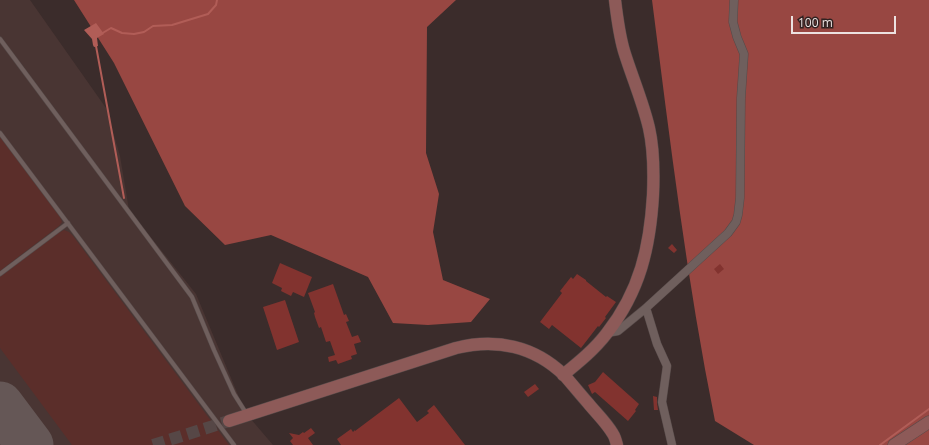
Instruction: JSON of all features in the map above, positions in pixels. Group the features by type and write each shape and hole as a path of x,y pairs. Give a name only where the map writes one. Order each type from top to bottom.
{"street":[{"path":"564,375 587,355 607,333 623,309 634,290 642,269 649,237 654,182 652,142 643,108 624,50 617,19 615,0"},
{"path":"607,333 618,331 646,308 684,272 715,246 728,233 736,222 740,198 741,98 744,54 733,22 734,0"},
{"path":"646,308 657,344 667,366 662,402 672,445"},
{"path":"229,421 456,348 486,343 512,346 522,349 549,363 564,375 606,424 614,435 617,445"},
{"path":"894,445 929,422"}],"lane":[{"path":"0,40 192,297 234,394 247,415"},
{"path":"0,133 234,445"},
{"path":"0,274 68,223"}],"shaded area":[{"path":"0,0 30,0 106,108 120,156 129,210 196,294 241,402 238,404 273,445 0,445"},
{"path":"74,0 456,0 427,27 426,153 439,194 433,232 443,280 490,299 471,322 428,325 393,323 368,277 271,235 225,245 185,206 114,63"},
{"path":"652,0 929,0 929,445 754,445 715,421 696,316 672,159"},
{"path":"96,23 104,34 97,38 98,46 94,47 92,39 84,30"},
{"path":"0,137 60,217 62,222 59,226 0,271"},
{"path":"64,230 73,236 229,445 72,445 0,348 0,276"}],"building":[{"path":"672,244 677,250 674,253 668,248"},
{"path":"280,263 312,277 304,297 293,292 291,296 281,291 282,288 272,283"},
{"path":"720,264 724,269 718,274 714,269"},
{"path":"577,274 606,297 607,296 616,302 605,317 606,318 581,348 552,325 549,329 540,322 562,293 560,291 571,277 573,279"},
{"path":"333,284 344,315 346,314 349,321 346,322 352,337 358,335 361,342 354,344 357,354 351,356 352,359 338,364 336,360 329,362 328,357 335,355 330,341 326,342 321,327 319,328 308,293"},
{"path":"285,300 299,342 277,350 263,307"},
{"path":"603,372 639,404 635,410 636,411 628,421 595,392 592,394 588,385 595,382"},
{"path":"535,384 539,389 528,397 524,392"},
{"path":"653,396 657,397 658,410 654,410"},
{"path":"399,398 417,422 429,413 427,411 434,405 465,445 341,445 337,439 351,429 353,432 355,431"},
{"path":"311,428 315,433 308,438 313,445 293,445 290,441 293,438 289,433 299,435"}],"waterway":[{"path":"101,34 111,28 122,33 134,34 144,32 153,26 172,25 208,14 216,5 217,0"},
{"path":"96,46 124,198"},
{"path":"880,445 929,409"}],"runway":[{"path":"0,405 30,445"}],"tunnel":[{"path":"153,445 229,421"}]}
